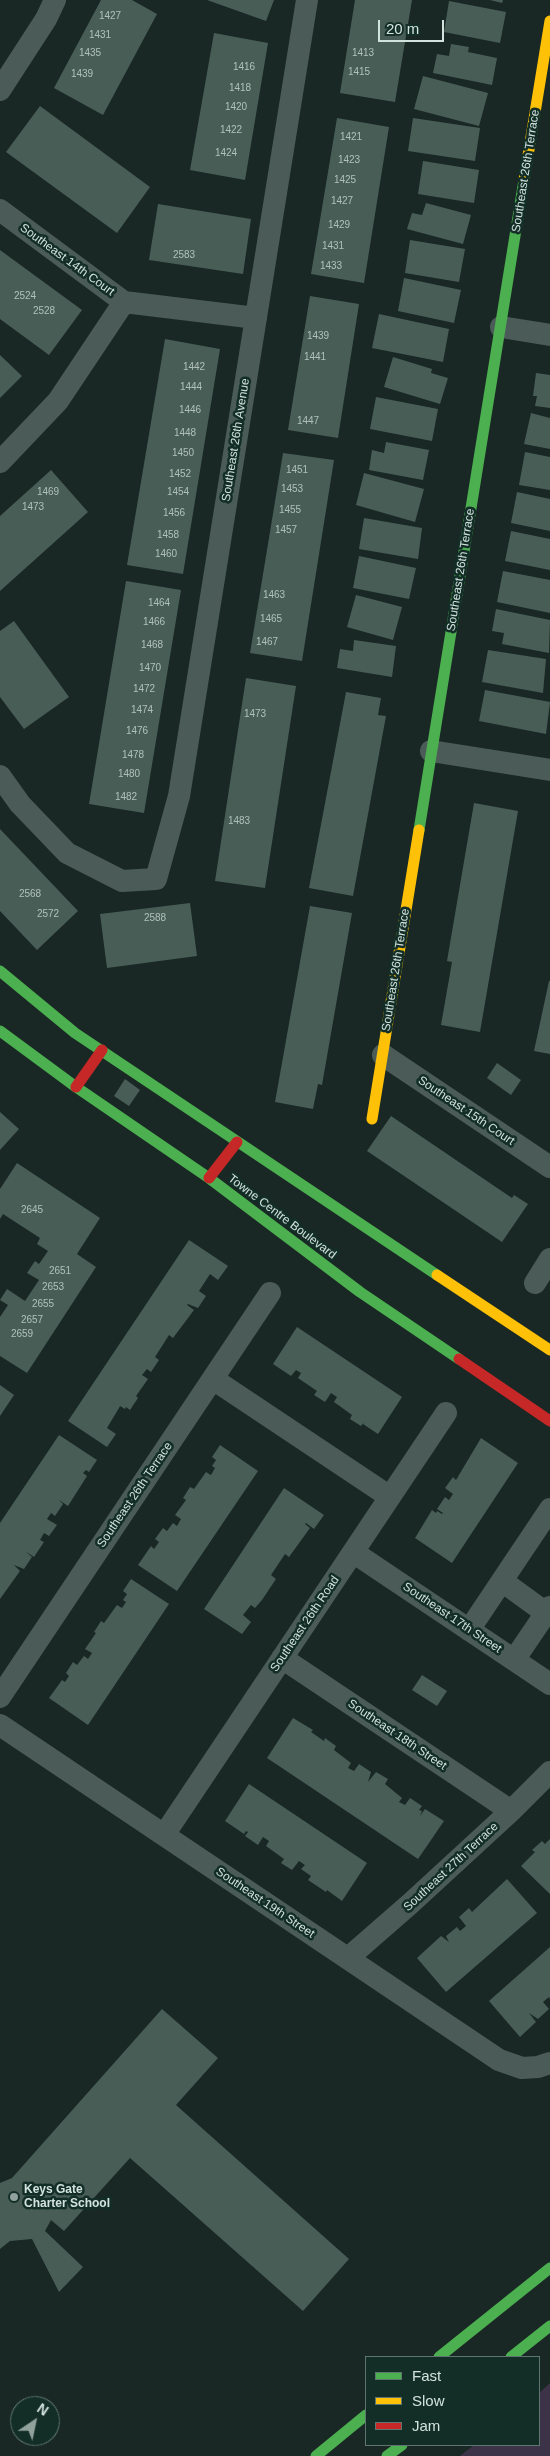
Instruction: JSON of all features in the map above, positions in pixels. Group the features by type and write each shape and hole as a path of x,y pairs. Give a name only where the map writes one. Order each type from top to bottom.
{"street":[{"path":"0,90 46,19 55,0"},
{"name":"Southeast 26th Avenue","path":"0,776 20,804 67,853 122,881 156,879 179,796 307,0"},
{"name":"Southeast 26th Terrace","path":"372,1119 550,21"},
{"name":"Southeast 14th Court","path":"0,210 124,302 256,318"},
{"path":"0,462 58,401 124,302"},
{"path":"501,327 550,335"},
{"path":"431,751 550,770"},
{"path":"0,971 42,1008 102,1050 550,1350"},
{"name":"Towne Centre Boulevard","path":"0,1031 76,1087 209,1178 360,1292 550,1421"},
{"path":"76,1087 102,1050"},
{"name":"Southeast 15th Court","path":"383,1055 550,1167"},
{"path":"209,1178 237,1142"},
{"path":"535,1283 550,1259"},
{"name":"Southeast 26th Terrace","path":"0,1697 270,1293"},
{"path":"213,1379 390,1497"},
{"name":"Southeast 26th Road","path":"164,1835 446,1413"},
{"path":"470,1630 550,1509"},
{"name":"Southeast 17th Street","path":"353,1552 550,1684"},
{"path":"502,1581 548,1610 514,1660"},
{"name":"Southeast 18th Street","path":"282,1658 511,1811"},
{"name":"Southeast 19th Street","path":"0,1725 500,2060 519,2068 542,2065"},
{"name":"Southeast 27th Terrace","path":"348,1958 511,1811 550,1772"},
{"path":"440,2356 550,2268"},
{"path":"512,2356 550,2326"},
{"path":"316,2456 365,2416"},
{"path":"388,2456 401,2446"}],"shaded area":[{"path":"550,2383 550,2456 460,2456 473,2446 540,2446 540,2392"}],"building":[{"path":"101,0 132,0 157,14 103,115 54,88"},
{"path":"207,0 274,0 266,21"},
{"path":"355,0 412,0 395,102 340,93"},
{"path":"490,0 503,0 502,3"},
{"path":"449,1 506,12 500,43 444,32"},
{"path":"214,33 268,43 245,180 190,170"},
{"path":"451,44 469,47 468,52 497,58 492,85 433,73 437,54 449,56"},
{"path":"423,76 488,93 479,126 414,109"},
{"path":"40,106 150,187 117,233 6,152"},
{"path":"337,118 389,127 364,283 311,274"},
{"path":"413,118 480,128 475,161 408,151"},
{"path":"423,161 479,170 474,203 418,194"},
{"path":"426,203 471,215 463,244 407,229 412,213 422,215"},
{"path":"158,204 251,219 243,274 149,260"},
{"path":"410,240 465,249 459,282 405,273"},
{"path":"0,250 82,310 49,355 0,319"},
{"path":"404,278 461,290 454,323 398,311"},
{"path":"310,296 359,304 338,438 288,430"},
{"path":"379,314 449,329 443,362 372,348"},
{"path":"165,339 220,349 183,574 127,565"},
{"path":"0,355 22,376 0,398"},
{"path":"393,357 432,369 431,373 448,378 440,404 384,387"},
{"path":"536,373 550,375 550,408 535,406 537,396 533,396"},
{"path":"376,397 438,409 432,441 370,429"},
{"path":"531,413 550,418 550,449 524,444"},
{"path":"386,442 429,450 423,480 369,470 372,450 384,453"},
{"path":"525,452 550,457 550,490 519,485"},
{"path":"283,453 334,460 302,661 250,653"},
{"path":"51,470 88,512 0,591 0,516"},
{"path":"364,473 424,489 415,522 356,505"},
{"path":"517,492 550,499 550,531 511,523"},
{"path":"364,518 422,528 418,559 359,549"},
{"path":"511,531 550,539 550,570 505,561"},
{"path":"359,556 416,568 409,599 353,588"},
{"path":"503,571 550,580 550,613 497,602"},
{"path":"126,581 181,590 144,813 89,804"},
{"path":"356,595 402,607 393,640 347,627"},
{"path":"496,609 550,620 549,653 502,644 504,633 492,631"},
{"path":"14,621 69,697 24,729 0,697 0,631"},
{"path":"354,640 396,646 392,677 337,668 340,649 353,651"},
{"path":"488,650 546,659 543,693 482,682"},
{"path":"246,678 296,686 265,888 215,881"},
{"path":"485,690 550,702 546,734 479,721"},
{"path":"346,692 381,698 378,715 386,716 353,896 309,888"},
{"path":"474,803 518,811 480,1032 441,1025 452,962 447,961"},
{"path":"0,829 78,911 37,950 0,911"},
{"path":"190,903 197,956 107,968 100,914"},
{"path":"310,906 352,913 322,1085 318,1084 313,1109 275,1102"},
{"path":"550,981 550,1054 534,1051"},
{"path":"497,1063 521,1080 511,1095 487,1078"},
{"path":"125,1079 140,1090 129,1106 114,1096"},
{"path":"0,1112 19,1129 0,1150"},
{"path":"391,1116 512,1198 514,1195 528,1204 502,1242 367,1151"},
{"path":"17,1163 100,1218 77,1254 96,1267 27,1373 0,1356 0,1317 8,1305 0,1300 7,1289 25,1301 39,1280 27,1273 35,1261 39,1264 48,1251 37,1244 40,1238 3,1214 0,1219 0,1189"},
{"path":"189,1240 228,1266 218,1280 210,1274 199,1291 206,1296 198,1308 187,1305 194,1310 173,1338 169,1335 155,1357 159,1360 151,1372 147,1369 142,1375 148,1379 136,1396 138,1398 130,1410 120,1406 107,1428 116,1434 107,1447 68,1421"},
{"path":"297,1327 402,1397 378,1434 363,1424 365,1421 361,1426 350,1419 352,1415 334,1402 337,1397 331,1393 325,1402 314,1395 317,1391 298,1378 301,1373 296,1370 291,1376 273,1364"},
{"path":"0,1385 14,1395 0,1416"},
{"path":"59,1435 97,1460 89,1472 86,1470 83,1473 87,1476 68,1506 59,1500 63,1504 55,1516 51,1513 47,1519 57,1525 49,1536 44,1533 40,1540 44,1542 34,1557 25,1551 32,1557 24,1569 14,1565 20,1571 0,1599 0,1523"},
{"path":"481,1438 518,1463 452,1563 415,1538 432,1510 436,1513 437,1511 443,1513 437,1509 445,1497 449,1500 453,1494 445,1488 453,1477 456,1480"},
{"path":"220,1445 258,1471 177,1591 138,1565 151,1546 154,1549 159,1542 155,1539 163,1528 167,1531 173,1523 177,1526 181,1519 175,1515 186,1500 183,1498 190,1487 194,1489 206,1472 211,1475 215,1468 212,1466 216,1460 212,1457"},
{"path":"284,1488 324,1515 314,1529 305,1524 310,1528 289,1557 285,1554 271,1575 276,1579 262,1600 255,1608 251,1605 243,1615 251,1622 242,1634 204,1609"},
{"path":"131,1579 169,1604 88,1725 49,1698 62,1680 65,1682 69,1676 66,1673 73,1662 77,1665 84,1656 88,1659 92,1653 85,1649 96,1633 94,1632 101,1621 104,1623 117,1605 122,1608 126,1602 123,1600 127,1594 123,1591"},
{"path":"422,1675 447,1691 437,1706 412,1690"},
{"path":"293,1718 313,1730 311,1732 324,1741 325,1738 336,1746 334,1750 351,1763 348,1768 354,1771 359,1764 371,1772 368,1782 376,1772 388,1779 385,1784 402,1798 399,1802 405,1805 410,1798 422,1806 419,1810 422,1811 420,1816 425,1809 444,1821 418,1859 267,1758"},
{"path":"249,1784 367,1863 342,1901 308,1880 311,1876 301,1869 305,1865 299,1861 292,1870 281,1863 284,1859 266,1846 269,1841 263,1837 258,1845 245,1836 248,1832 246,1831 244,1834 225,1821"},
{"path":"550,1839 550,1894 521,1866 535,1852 532,1850 542,1841 545,1844"},
{"path":"507,1879 537,1913 446,1992 417,1958 441,1936 449,1942 446,1936 457,1927 460,1931 466,1926 459,1917 469,1908 472,1912"},
{"path":"550,1947 550,1999 549,1997 543,2002 549,2009 538,2019 529,2013 536,2022 520,2037 489,2001"},
{"path":"162,2009 218,2058 176,2105 349,2259 303,2311 130,2158 64,2231 51,2220 45,2231 83,2267 59,2292 32,2239 10,2241 0,2249 0,2183 12,2178"}],"traffic: fast":[{"path":"419,830 524,180"},
{"path":"0,971 75,1033 437,1275"},
{"path":"0,1031 76,1087 209,1178 360,1292 459,1359"},
{"path":"440,2356 550,2268"},
{"path":"512,2356 550,2326"},
{"path":"316,2456 365,2416"},
{"path":"387,2456 401,2446"}],"traffic: slow":[{"path":"524,180 550,21"},
{"path":"372,1119 419,830"},
{"path":"437,1275 550,1350"}],"traffic: jam":[{"path":"76,1087 102,1050"},
{"path":"209,1178 237,1142"},
{"path":"459,1359 550,1421"}],"place":[{"name":"Keys Gate Charter School","path":"14,2197"}]}
